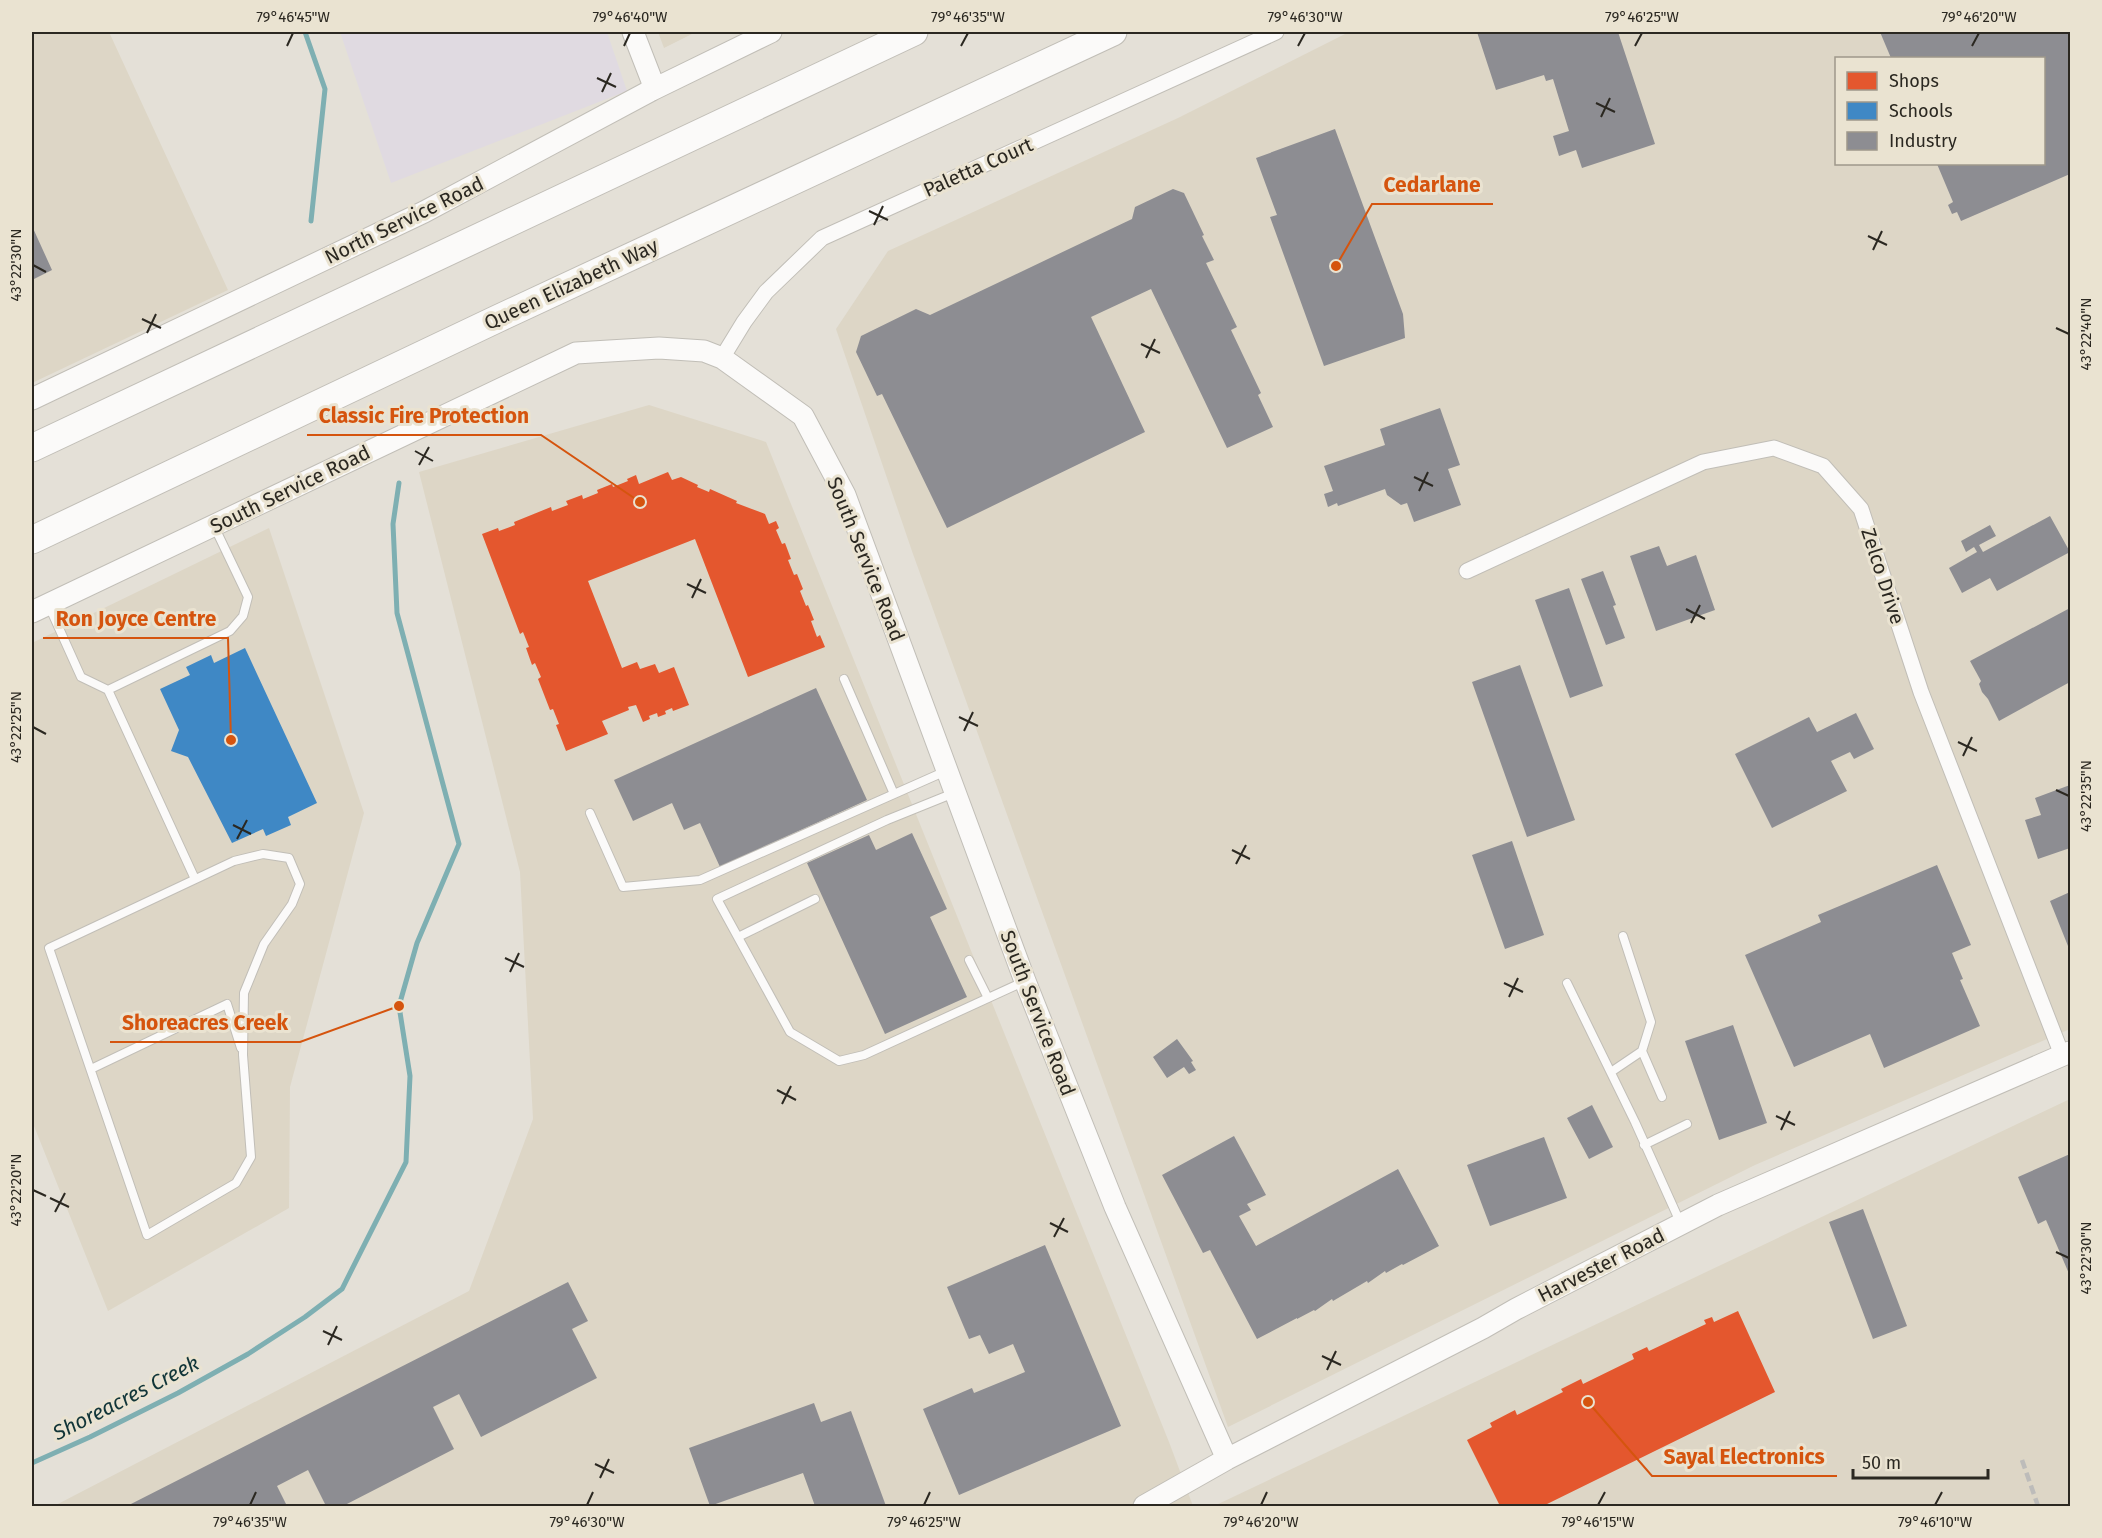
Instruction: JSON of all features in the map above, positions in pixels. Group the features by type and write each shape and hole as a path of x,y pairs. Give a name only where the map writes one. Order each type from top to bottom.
{"highway":[{"path":"868,53 897,32"},
{"path":"32,448 914,32"},
{"name":"Queen Elizabeth Way","path":"32,540 497,319 1113,32"}],"street":[{"path":"633,32 652,81 652,90"},
{"name":"North Service Road","path":"32,399 424,212 652,90 771,32"},
{"name":"Paletta Court","path":"722,358 766,292 822,238 1276,32"},
{"name":"South Service Road","path":"40,608 576,353 659,348 704,351 722,358 802,416 845,495 1025,981 1115,1208 1227,1459"},
{"name":"Zelco Drive","path":"1467,571 1703,462 1774,448 1823,466 1861,509 1921,692 2066,1054"},
{"name":"Harvester Road","path":"1144,1506 1227,1459 1718,1204 2066,1054"}],"lane":[{"path":"108,690 230,631 243,616 248,597 214,526"},
{"path":"40,608 81,677 108,690 195,879"},
{"path":"844,679 894,794"},
{"path":"591,813 623,887 700,880 947,770"},
{"path":"955,792 887,820 717,899 790,1032 839,1061 864,1054 1025,981"},
{"path":"263,854 289,858 300,884 292,904 264,944 244,993 243,1055 251,1157 236,1183 147,1235 49,948 234,861 263,854"},
{"path":"738,937 815,899"},
{"path":"1611,1072 1642,1051 1651,1022 1623,936"},
{"path":"969,960 988,998"},
{"path":"1566,983 1611,1072 1681,1224"},
{"path":"91,1069 226,1004 243,1055"},
{"path":"1642,1051 1662,1097"},
{"path":"1644,1144 1687,1124"}],"shaded area":[{"path":"32,32 109,32 228,290 32,383"},
{"path":"340,32 607,32 627,91 391,183"},
{"path":"658,32 696,32 664,48"},
{"path":"1349,32 2070,32 2070,1029 1755,1165 1228,1427 913,554 836,329 888,251 1178,118"},
{"path":"649,405 766,442 1193,1506 54,1506 469,1291 533,1119 520,872 419,472"},
{"path":"269,528 364,813 290,1087 289,1208 108,1311 32,1121 32,643"},
{"path":"2070,1099 2070,1506 1214,1506"}],"building: Shops":[{"path":"668,472 672,480 681,477 698,485 697,487 709,492 710,489 737,501 736,503 765,514 769,524 776,521 779,528 776,530 782,544 785,543 791,559 788,560 803,589 800,591 814,620 811,621 817,637 820,635 825,647 748,677 695,539 588,581 622,668 637,662 640,669 655,664 659,673 674,667 689,705 673,711 672,708 665,711 666,714 658,717 657,713 649,716 650,719 643,722 636,705 628,707 629,710 602,721 608,734 566,751 556,725 559,724 553,709 550,710 538,679 541,677 535,663 532,665 526,648 529,647 523,632 520,634 482,534 515,525 514,522 551,507 552,511 568,505 566,501 582,495 583,499 598,493 597,490 612,484 613,487 636,475 639,484"},
{"path":"1738,1311 1775,1392 1543,1506 1500,1506 1467,1440 1492,1427 1490,1423 1515,1410 1517,1415 1563,1392 1561,1389 1581,1379 1583,1384 1634,1359 1632,1354 1647,1347 1649,1351 1706,1324 1704,1320 1712,1317 1714,1322"}],"building: Schools":[{"path":"245,648 317,803 288,817 291,825 266,836 263,829 232,843 188,757 171,751 179,730 160,689 190,675 186,667 211,655 214,663"}],"building: Industry":[{"path":"1477,32 1618,32 1655,144 1582,168 1576,150 1559,156 1553,136 1569,131 1553,79 1546,81 1544,75 1496,90"},
{"path":"1880,32 2070,32 2070,174 1961,221 1957,212 1952,214 1948,205 1953,202 1937,165 2045,165 2045,57 1891,57"},
{"path":"1335,129 1403,314 1405,338 1324,366 1270,217 1277,215 1256,158"},
{"path":"1173,189 1184,193 1204,235 1202,236 1214,260 1206,263 1237,327 1231,330 1261,393 1258,395 1273,427 1227,448 1151,289 1091,317 1145,432 947,528 882,394 877,396 856,352 861,336 916,309 930,315 1132,219 1135,207"},
{"path":"32,226 52,270 32,280"},
{"path":"1440,408 1460,465 1448,469 1461,505 1414,522 1407,503 1401,505 1387,495 1385,489 1338,506 1337,503 1328,507 1324,494 1333,491 1324,466 1385,445 1380,429"},
{"path":"2050,516 2070,552 1997,591 1990,578 1962,593 1949,568 1977,552 1974,547 1966,552 1961,541 1990,525 1996,536 1979,545 1983,552"},
{"path":"1659,546 1667,566 1696,555 1715,610 1656,631 1630,556"},
{"path":"1603,571 1625,638 1606,645 1581,579"},
{"path":"1569,588 1603,686 1570,698 1535,600"},
{"path":"2070,608 2070,682 1999,721 1982,692 1979,684 1981,681 1970,661"},
{"path":"1520,665 1575,820 1527,837 1472,682"},
{"path":"816,688 867,800 720,867 700,823 684,830 672,803 633,821 614,780"},
{"path":"1856,713 1874,749 1854,759 1850,752 1831,761 1847,791 1772,828 1735,754 1809,717 1817,732"},
{"path":"2070,785 2070,848 2038,859 2025,820 2041,815 2035,798"},
{"path":"912,833 947,909 930,917 967,997 885,1034 807,863 869,835 876,850"},
{"path":"1512,841 1544,935 1505,949 1472,855"},
{"path":"1937,865 1971,945 1952,953 1963,979 1960,980 1980,1026 1884,1068 1870,1034 1794,1067 1745,955 1821,922 1818,915"},
{"path":"2070,892 2070,951 2050,901"},
{"path":"1733,1025 1767,1123 1719,1140 1685,1041"},
{"path":"1177,1039 1193,1061 1191,1062 1196,1070 1189,1074 1184,1067 1167,1078 1153,1057"},
{"path":"1592,1105 1613,1147 1589,1159 1567,1118"},
{"path":"1234,1136 1266,1195 1247,1204 1251,1210 1239,1216 1256,1246 1398,1169 1439,1246 1386,1273 1385,1271 1368,1283 1367,1281 1333,1301 1332,1299 1315,1311 1257,1339 1210,1250 1203,1253 1162,1175"},
{"path":"1544,1137 1567,1198 1490,1226 1467,1165"},
{"path":"2070,1154 2070,1276 2046,1220 2038,1224 2018,1177"},
{"path":"1863,1209 1907,1326 1873,1339 1829,1222"},
{"path":"1045,1245 1121,1426 959,1495 923,1409 972,1388 974,1393 1025,1372 1013,1344 989,1354 980,1335 969,1339 947,1287"},
{"path":"568,1282 588,1321 572,1329 597,1378 481,1437 459,1394 433,1407 454,1449 343,1506 326,1506 308,1470 277,1486 287,1506 127,1506"},
{"path":"814,1403 821,1422 851,1411 886,1506 815,1506 803,1473 710,1506 689,1448"}],"waterway":[{"name":"Shoreacres Creek","path":"305,32 325,89 311,221"},
{"name":"Shoreacres Creek","path":"32,1463 178,1393 248,1354 305,1317 342,1289 406,1162 410,1076 399,1006 417,943 459,844 397,613 393,524 399,483"}],"railway":[{"path":"2022,1460 2038,1506"}],"place":[{"name":"Cedarlane","path":"1336,266"},
{"name":"Classic Fire Protection","path":"640,502"},
{"name":"Ron Joyce Centre","path":"231,740"},
{"name":"Shoreacres Creek","path":"399,1006"},
{"name":"Sayal Electronics","path":"1588,1402"}]}
